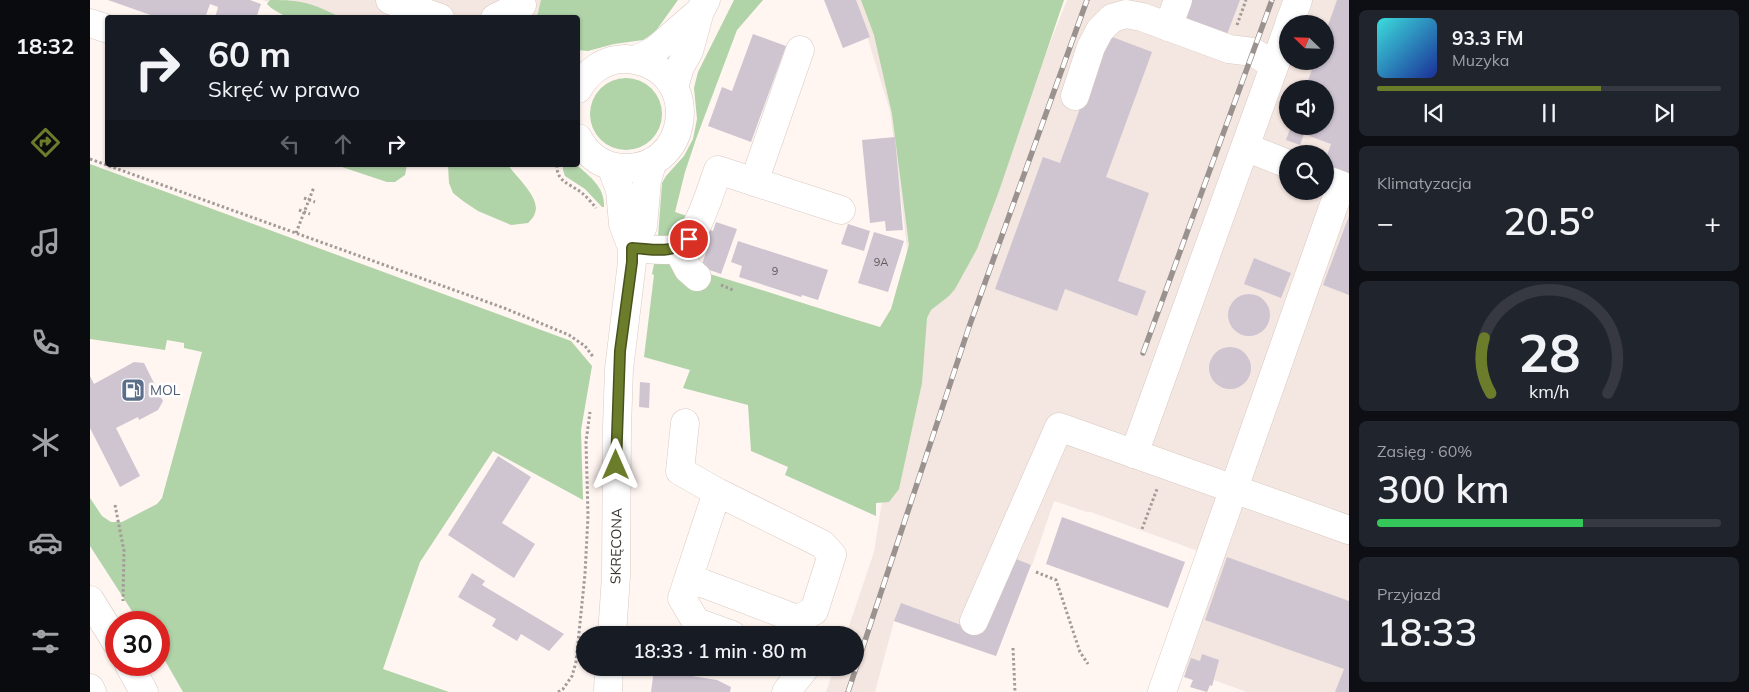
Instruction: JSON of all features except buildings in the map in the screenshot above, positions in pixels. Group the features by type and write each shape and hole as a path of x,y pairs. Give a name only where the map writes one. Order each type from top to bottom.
{"street":[{"path":"390,0 432,15"},
{"path":"1168,27 1178,0"},
{"path":"1292,15 1298,0"},
{"path":"637,59 654,52 703,5"},
{"path":"674,87 680,67 689,52 703,5"},
{"path":"503,15 523,7"},
{"path":"1075,96 1091,47 1100,30 1112,18 1126,14 1142,17 1229,49 1253,52 1274,65"},
{"path":"90,23 105,28"},
{"path":"754,182 800,50"},
{"path":"1134,454 1279,52"},
{"path":"580,141 589,154 599,161 610,166 632,168 653,161 664,153 673,142 679,128 681,114 679,100 674,87 664,74 652,65 637,59 622,58 606,62 583,76"},
{"path":"1245,147 1279,160"},
{"name":"SKRĘCONA","path":"613,626 616,576 616,428 606,355 632,255 643,226 646,180 653,161"},
{"name":"SKRĘCONA","path":"610,166 620,190 623,224 632,255"},
{"path":"632,255 673,250 689,239 695,229 718,170 841,210"},
{"path":"1162,692 1341,185 1334,182"},
{"path":"676,248 688,269 697,277"},
{"path":"685,422 680,471 717,492 822,544 832,554 814,611 797,619 689,578"},
{"path":"974,621 1059,427 1349,530"},
{"path":"707,626 696,622 682,598 717,492"},
{"path":"90,600 105,624"},
{"path":"135,676 144,692"},
{"path":"608,692 609,676"},
{"path":"90,688 92,692"}],"path":[{"path":"90,159 105,164"},
{"path":"112,167 504,308 561,332 585,346 606,355"},
{"path":"557,167 559,177 582,193 597,210"},
{"path":"296,233 314,187"},
{"path":"304,198 315,202"},
{"path":"299,210 310,214"},
{"path":"558,692 572,676 576,662 588,516 586,442 591,406"},
{"path":"1142,529 1165,464"},
{"path":"115,506 124,551 123,601"},
{"path":"1036,572 1056,580 1080,652 1088,664"},
{"path":"1014,648 1014,692"}],"shaded area":[{"path":"262,0 554,0 549,15 303,15"},
{"path":"856,0 923,0 998,175 1067,0 1349,0 1349,692 1247,692 1214,680 1207,692 1190,687 1193,680 1184,677 1186,670 1161,661 1198,551 1091,512 1054,501 1032,565 996,656 894,621 875,692 826,692 831,676 864,676 864,626 849,626 874,552 906,351 907,247 890,111"}],"green space":[{"path":"270,0 307,3 336,15 282,15 267,4"},
{"path":"541,0 678,0 655,32 643,40 614,44 588,51 580,50 580,15 537,15"},
{"path":"734,0 763,0 737,30 696,139 675,212 690,217 674,238 658,237 662,183 684,156 693,139 697,119 694,88 698,72"},
{"path":"861,0 1064,0 999,191 977,249 955,289 931,310 927,318 922,383 899,489 889,502 876,503 876,516 785,475 788,467 751,451 748,405 683,388 690,370 644,357 655,259 880,327 891,309 909,245 892,114 874,35"},
{"path":"626,78 640,81 652,88 659,100 662,114 659,128 652,140 640,147 626,150 612,147 600,140 593,128 590,114 593,100 600,88 612,81"},
{"path":"90,164 571,341 592,366 581,430 583,500 493,451 420,562 383,669 449,692 183,692 170,669 170,611 132,611 90,546 90,498 102,516 111,522 122,522 157,504 162,498 202,352 184,348 184,343 167,340 165,350 90,339"},
{"path":"342,167 407,167 405,175 395,182 387,182"},
{"path":"448,167 510,167 531,194 536,207 534,216 528,223 511,225 478,211 463,201 453,193 449,183"},
{"path":"563,167 579,167 592,178 602,194 604,207 585,189 565,176"}],"railway":[{"path":"848,692 969,327 1087,0"},
{"path":"1143,353 1272,0"}],"place":[{"name":"MOL","path":"133,390"}],"route":[{"path":"616,465 620,351 632,262 632,248 673,250 689,239"}]}
